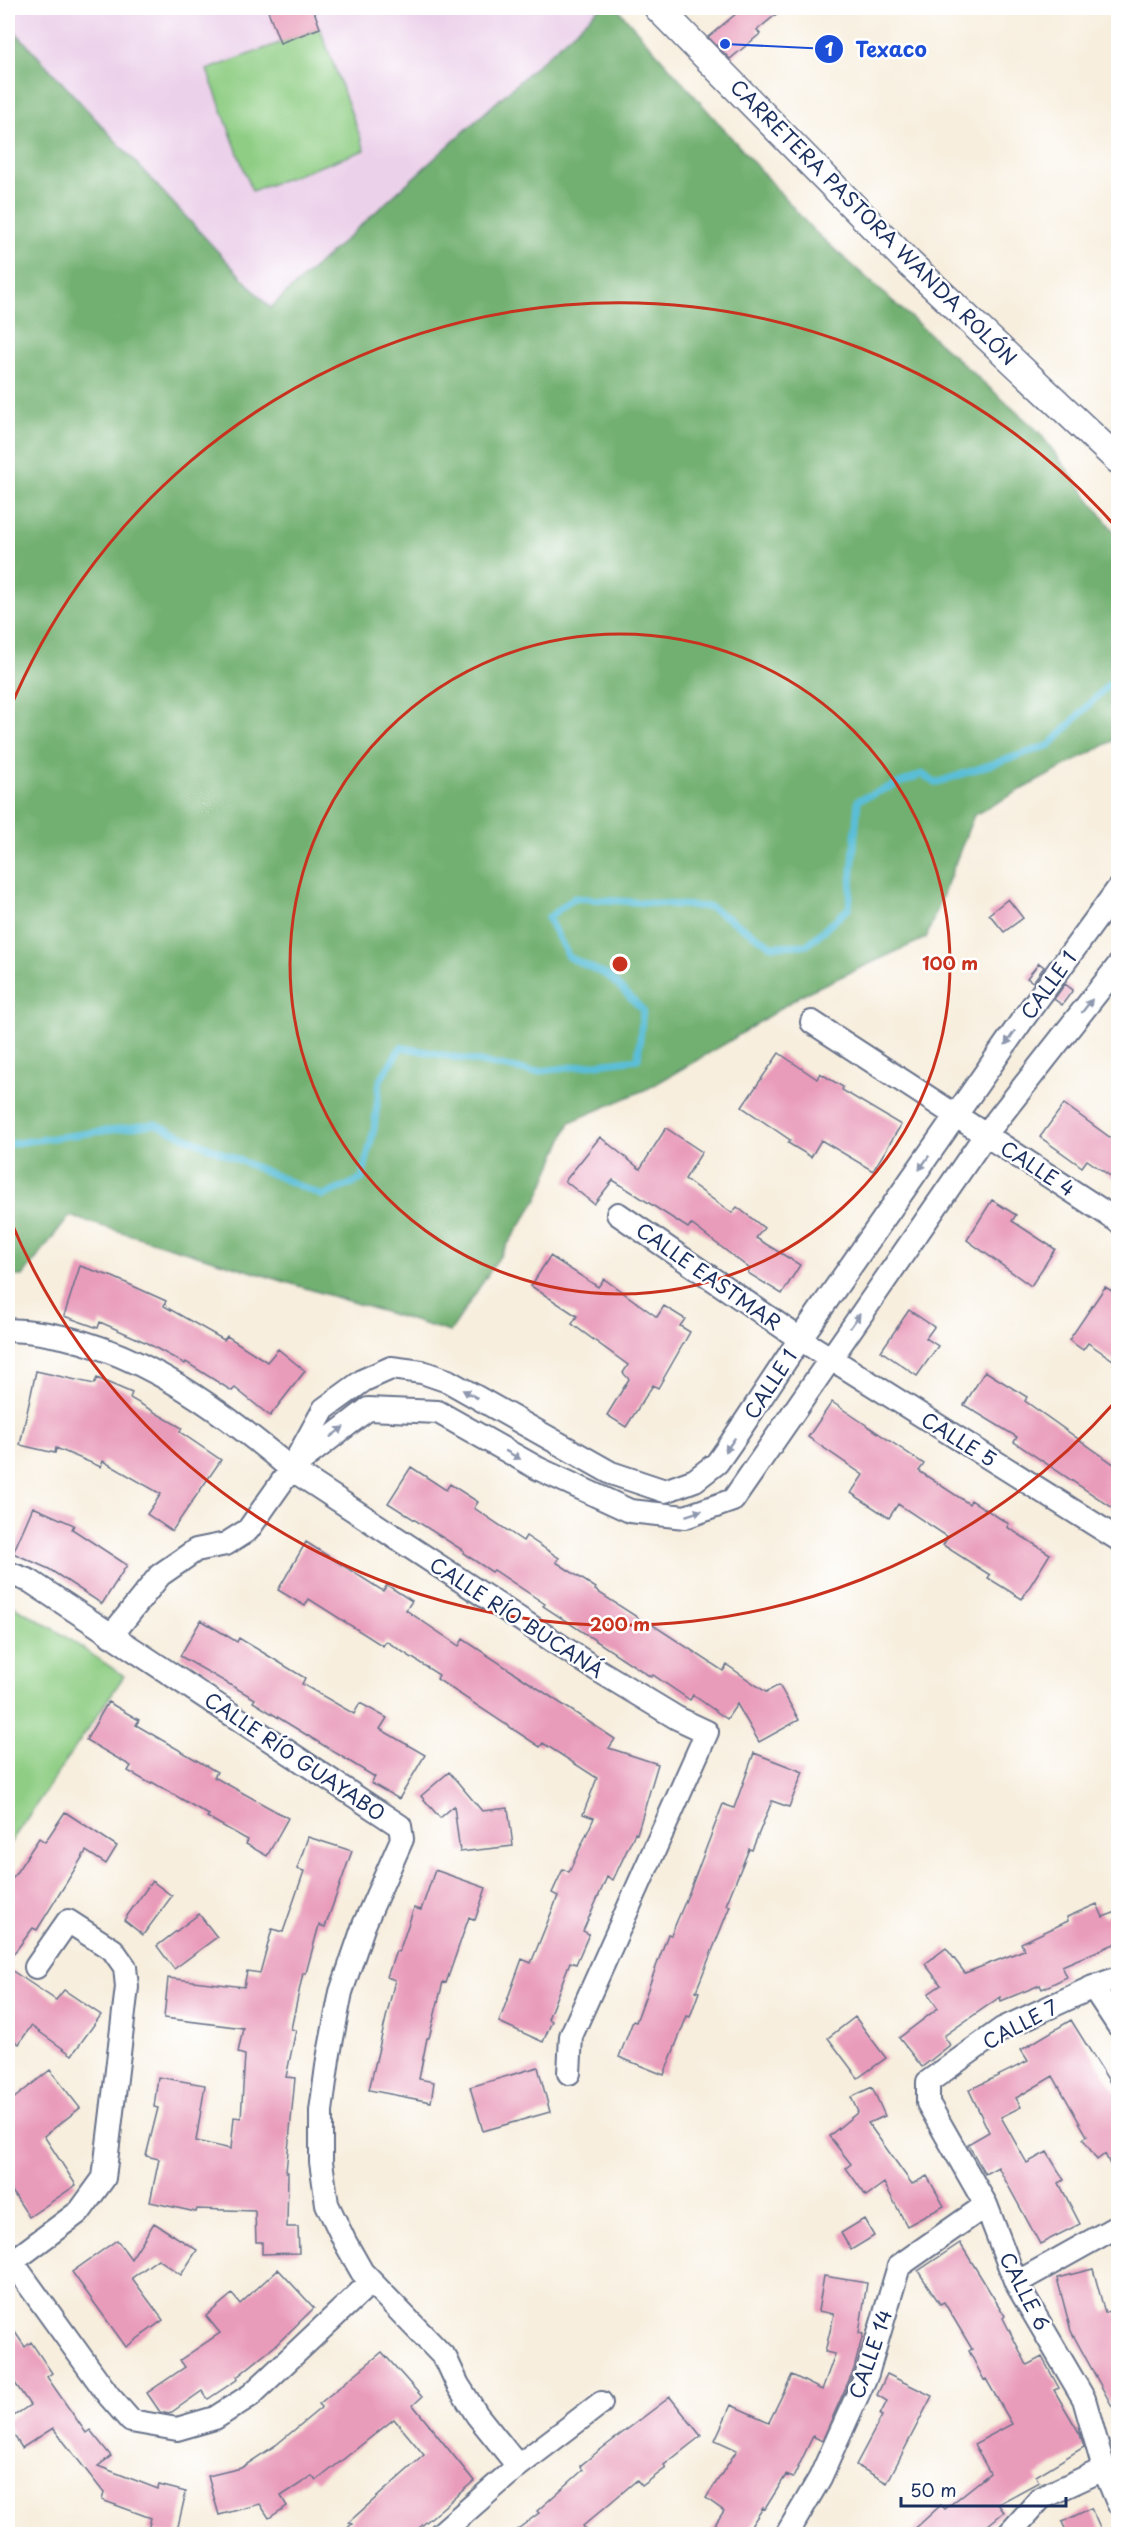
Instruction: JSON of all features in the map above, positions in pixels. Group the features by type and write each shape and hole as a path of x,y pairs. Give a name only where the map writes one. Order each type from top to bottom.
{"street":[{"name":"CARRETERA PASTORA WANDA ROLÓN","path":"658,8 910,264 1119,460"},
{"name":"CALLE 1","path":"111,1636 160,1575 196,1550 226,1544 248,1530 291,1469 324,1409 364,1380 391,1368 422,1372 448,1381 611,1473 665,1491 695,1480 717,1463 800,1339 1023,1019 1119,889"},
{"name":"CALLE 1","path":"291,1469 368,1409 438,1412 539,1469 630,1511 685,1516 733,1500 986,1134 1119,966"},
{"name":"CALLE 4","path":"812,1022 1119,1221"},
{"name":"CALLE EASTMAR","path":"618,1214 800,1339"},
{"name":"CALLE RÍO BUCANÁ","path":"8,1330 82,1340 162,1375 248,1432 291,1469 596,1669 677,1718 707,1732 571,2036 569,2073"},
{"name":"CALLE 5","path":"800,1339 1119,1539"},
{"name":"CALLE RÍO GUAYABO","path":"8,1573 30,1581 400,1826 402,1839 364,1924 341,1992 328,2059 321,2111 321,2162 327,2204 362,2272 446,2359 458,2385 477,2415 518,2466"},
{"path":"36,1967 68,1921 113,1950 125,1966 127,1987 104,2178 80,2211 10,2259 109,2396 131,2421 177,2429 215,2418 251,2394 371,2282"},
{"name":"CALLE 7","path":"928,2082 1002,2029 1093,1987 1119,1978"},
{"path":"1093,1987 1119,2025"},
{"name":"CALLE 6","path":"928,2082 927,2103 986,2205 1016,2283 1084,2399 1104,2469 1119,2503"},
{"name":"CALLE 14","path":"787,2535 820,2478 867,2374 899,2266 986,2205"},
{"path":"1016,2283 1119,2226"},
{"path":"440,2535 518,2466 601,2403"},
{"path":"1009,2535 1041,2498 1104,2469"}],"shaded area":[{"path":"8,8 600,8 270,308 8,24"}],"green space":[{"path":"600,8 617,8 812,229 1039,432 1118,537 1118,738 974,815 926,938 803,994 728,1042 649,1088 570,1122 537,1200 450,1332 69,1216 23,1276 8,1276 8,24 270,308"},
{"path":"320,28 365,150 252,191 207,70"},
{"path":"8,1603 52,1628 124,1676 8,1846"}],"building":[{"path":"267,8 313,8 320,28 280,43"},
{"path":"743,8 784,8 757,30 760,34 730,59 708,37"},
{"path":"1008,899 1023,918 1004,932 989,914"},
{"path":"1039,963 1044,967 1033,982 1027,978"},
{"path":"1065,984 1073,990 1062,1005 1054,999"},
{"path":"779,1053 817,1079 820,1073 843,1087 842,1090 901,1125 873,1171 821,1140 811,1157 788,1143 790,1140 742,1107"},
{"path":"1064,1104 1119,1144 1119,1182 1087,1160 1082,1167 1040,1137"},
{"path":"666,1128 702,1152 685,1179 732,1213 737,1207 764,1228 756,1238 800,1265 782,1294 748,1273 750,1269 691,1224 688,1228 613,1180 594,1204 565,1181 600,1137 640,1169"},
{"path":"992,1200 1016,1215 1012,1221 1055,1249 1031,1286 967,1240"},
{"path":"550,1256 598,1287 604,1279 657,1317 664,1306 685,1319 680,1326 690,1332 658,1388 653,1385 626,1427 607,1415 629,1379 623,1373 628,1365 572,1324 577,1316 531,1286"},
{"path":"80,1266 113,1277 166,1301 164,1306 224,1340 227,1336 267,1362 278,1349 305,1371 270,1416 235,1388 232,1391 186,1362 185,1364 145,1342 100,1322 98,1328 64,1316"},
{"path":"1105,1287 1119,1295 1119,1364 1088,1343 1083,1350 1069,1340"},
{"path":"909,1310 934,1327 926,1338 938,1346 917,1376 881,1351"},
{"path":"36,1371 94,1384 97,1378 132,1393 130,1398 182,1428 180,1432 221,1460 172,1531 147,1514 161,1494 103,1461 101,1467 56,1448 55,1453 20,1445"},
{"path":"985,1371 1027,1397 1025,1401 1119,1468 1119,1512 1014,1442 1017,1437 964,1405"},
{"path":"832,1402 924,1464 919,1471 969,1504 971,1500 1009,1524 1007,1527 1050,1554 1022,1599 988,1578 990,1575 943,1545 948,1537 898,1504 889,1518 851,1493 863,1475 808,1437"},
{"path":"411,1467 446,1490 450,1484 478,1502 474,1508 523,1541 526,1536 559,1558 556,1562 596,1588 595,1590 723,1671 727,1665 766,1692 779,1685 799,1720 759,1742 737,1704 727,1719 693,1695 690,1700 653,1675 651,1677 543,1606 545,1604 494,1570 492,1572 463,1553 464,1551 388,1503"},
{"path":"33,1507 74,1525 72,1529 127,1565 102,1604 49,1569 13,1553"},
{"path":"306,1542 383,1591 387,1585 412,1601 406,1610 459,1646 463,1639 615,1739 609,1748 658,1764 637,1834 635,1833 613,1880 607,1877 583,1931 589,1934 576,1964 570,1962 548,2019 552,2021 543,2042 499,2022 522,1959 531,1963 558,1896 552,1893 563,1869 569,1872 594,1818 583,1814 597,1778 543,1743 540,1747 437,1679 439,1675 386,1641 383,1646 309,1599 305,1606 278,1590"},
{"path":"201,1620 237,1642 239,1638 305,1678 302,1684 354,1714 360,1703 387,1718 380,1729 425,1755 399,1799 371,1783 375,1777 253,1702 255,1699 180,1656"},
{"path":"108,1702 139,1720 136,1725 217,1772 214,1777 288,1818 267,1856 246,1844 248,1840 207,1817 209,1815 128,1771 131,1766 86,1740"},
{"path":"754,1753 803,1772 789,1807 772,1801 752,1850 749,1849 726,1905 730,1906 696,1991 699,1992 690,2017 687,2016 664,2075 619,2057 633,2021 636,2022 668,1934 671,1935 723,1804 734,1808"},
{"path":"449,1772 482,1811 508,1808 513,1846 460,1852 454,1806 440,1818 421,1796"},
{"path":"65,1812 117,1846 106,1864 86,1851 37,1930 33,1928 8,1961 8,1885 39,1838 45,1842"},
{"path":"308,1837 352,1851 325,1927 319,1925 306,1973 303,1973 291,2029 296,2030 286,2077 295,2078 286,2172 288,2172 287,2227 298,2227 299,2253 262,2254 262,2242 256,2242 255,2211 197,2209 196,2212 150,2202 159,2159 146,2156 158,2108 154,2107 158,2077 205,2085 196,2141 231,2149 234,2117 241,2118 245,2055 238,2053 243,2028 164,2018 168,1978 244,1987 247,1971 260,1973 272,1929 283,1932 304,1871 297,1869"},
{"path":"435,1870 486,1888 475,1920 469,1917 446,1983 443,1982 429,2038 427,2038 419,2079 434,2082 431,2102 369,2090 395,1980 387,1977 396,1951 399,1952 414,1908 421,1910"},
{"path":"152,1881 172,1896 143,1935 124,1920"},
{"path":"1097,1904 1103,1917 1119,1911 1119,1942 1062,1966 1067,1977 1042,1989 1040,1985 1001,2001 1000,1997 944,2036 950,2045 922,2067 899,2038 938,2008 928,1994 941,1985 925,1964 946,1948 965,1973 1024,1950 1021,1943 1068,1921 1067,1917"},
{"path":"199,1914 217,1937 174,1969 157,1946"},
{"path":"8,1968 56,2000 64,1990 101,2015 72,2055 31,2026 19,2044 8,2036"},
{"path":"855,2017 886,2058 858,2078 828,2038"},
{"path":"1071,2020 1119,2097 1119,2184 1105,2154 1097,2160 1083,2139 1087,2136 1053,2076 1016,2098 1021,2107 1001,2117 1027,2163 1047,2152 1064,2180 1059,2183 1080,2224 1040,2244 998,2167 985,2174 968,2144 989,2132 969,2090 1028,2061 1021,2050"},
{"path":"538,2067 550,2112 483,2131 470,2087"},
{"path":"50,2070 80,2108 44,2136 76,2185 29,2217 8,2185 8,2103"},
{"path":"872,2087 885,2116 868,2123 912,2184 927,2176 944,2206 907,2226 884,2183 866,2196 846,2168 851,2164 829,2136 858,2112 851,2097"},
{"path":"864,2219 874,2236 851,2250 841,2233"},
{"path":"154,2223 197,2250 181,2275 158,2259 132,2278 163,2320 126,2347 72,2272 117,2240 131,2259"},
{"path":"960,2243 1005,2316 1003,2318 1027,2365 1042,2357 1059,2388 1054,2390 1080,2434 1084,2447 1036,2476 1039,2482 998,2504 1004,2512 976,2535 908,2535 941,2505 945,2509 990,2473 974,2444 1012,2424 986,2379 984,2380 969,2351 972,2349 944,2302 940,2304 918,2271"},
{"path":"278,2269 314,2308 275,2346 237,2377 238,2379 208,2399 202,2391 169,2414 160,2412 147,2393 185,2367 180,2360 220,2333 206,2316 232,2294 240,2304"},
{"path":"1093,2269 1105,2313 1113,2309 1119,2318 1119,2419 1071,2331 1057,2278"},
{"path":"824,2276 867,2283 859,2333 863,2334 854,2369 822,2441 813,2436 793,2478 786,2475 765,2509 763,2508 745,2535 708,2535 724,2511 706,2498 737,2450 715,2440 731,2405 769,2422 792,2375 822,2390 835,2354 825,2352 834,2314 818,2311"},
{"path":"8,2322 25,2347 31,2342 52,2373 47,2377 86,2433 90,2430 111,2456 98,2466 158,2489 159,2485 186,2492 176,2535 148,2530 151,2518 102,2500 104,2493 53,2428 22,2448 8,2426 8,2420 30,2405 8,2373"},
{"path":"382,2352 422,2397 413,2405 474,2481 411,2535 339,2535 352,2524 349,2522 424,2455 394,2419 316,2481 312,2476 281,2496 287,2506 269,2518 260,2504 219,2515 208,2476 241,2468 276,2445 322,2407 319,2404"},
{"path":"887,2374 932,2396 887,2483 856,2465 882,2416 880,2415 887,2401 877,2395"},
{"path":"670,2397 701,2436 664,2465 666,2468 642,2486 637,2480 583,2526 591,2535 510,2535 539,2513 537,2511 583,2470 580,2466"},
{"path":"1091,2508 1103,2535 1068,2535 1062,2522"}],"waterway":[{"path":"8,1144 155,1124 323,1196 362,1179 374,1129 380,1080 401,1047 533,1072 638,1059 643,1010 608,976 569,957 548,918 574,898 710,907 772,946 807,945 849,908 858,800 922,774 935,783 1050,745 1108,685 1118,684"}],"place":[{"name":"Texaco","path":"725,44"}]}
